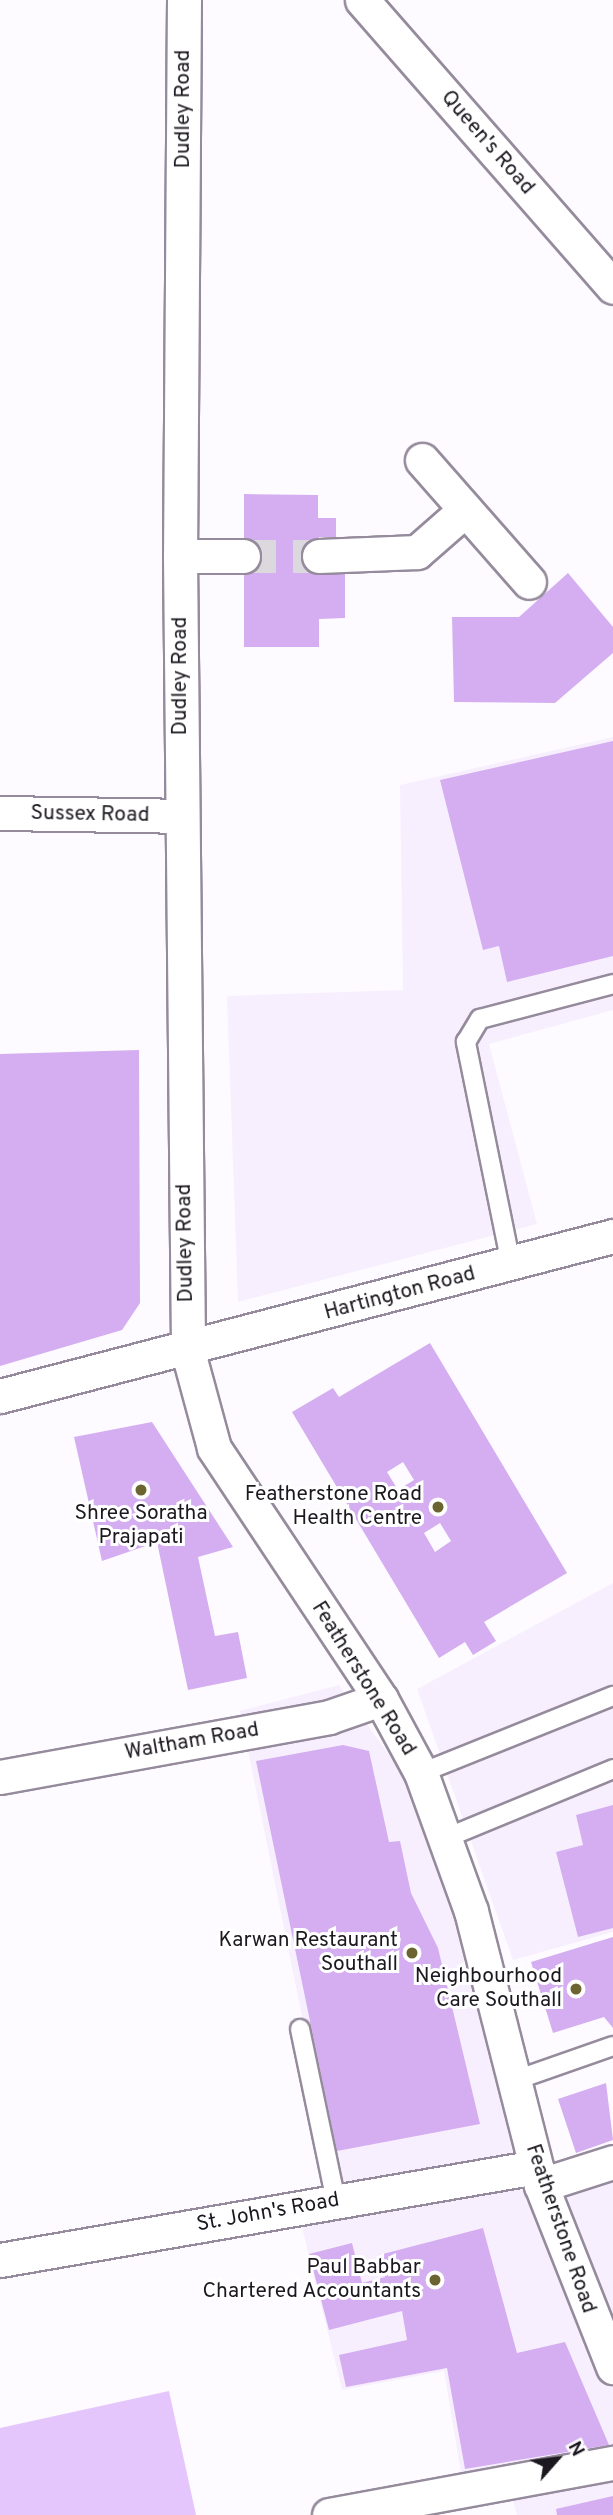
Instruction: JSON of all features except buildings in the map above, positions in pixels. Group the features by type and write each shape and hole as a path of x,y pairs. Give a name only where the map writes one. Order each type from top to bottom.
{"street":[{"name":"Dudley Road","path":"184,0 180,556 188,1352"},
{"name":"Queen's Road","path":"362,0 613,287"},
{"path":"422,460 529,582"},
{"path":"319,556 417,552 465,510"},
{"path":"180,556 243,556"},
{"name":"Sussex Road","path":"0,813 181,816"},
{"name":"Hartington Road","path":"188,1352 613,1236"},
{"path":"0,1396 188,1352"},
{"name":"Featherstone Road","path":"188,1352 214,1448 381,1699 421,1773 471,1911 538,2176 613,2367"},
{"name":"Waltham Road","path":"0,1777 329,1717 381,1699"},
{"name":"St. John's Road","path":"0,2260 336,2201 538,2176 613,2162"},
{"path":"329,2515 613,2463"}],"lane":[{"path":"511,1264 467,1042 480,1018 613,984"},
{"path":"421,1773 613,1696"},
{"path":"446,1838 613,1769"},
{"path":"300,2029 336,2201"},
{"path":"513,2081 613,2046"}],"shaded area":[{"path":"613,737 613,1010 489,1044 537,1224 238,1302 227,996 403,990 400,785"},
{"path":"613,1583 613,1932 513,1960 417,1689"},
{"path":"339,1685 420,1798 461,1909 527,2203 613,2176 613,2320 590,2330 613,2382 613,2515 517,2515 508,2483 464,2492 444,2371 342,2390 296,2203 338,2194 240,1711"},
{"path":"169,2391 196,2515 0,2515 0,2428"}],"tunnel":[{"path":"243,556 319,556"}],"place":[{"name":"Shree Soratha Prajapati","path":"141,1490"},
{"name":"Featherstone Road Health Centre","path":"438,1507"},
{"name":"Karwan Restaurant Southall","path":"412,1953"},
{"name":"Neighbourhood Care Southall","path":"576,1989"},
{"name":"Paul Babbar Chartered Accountants","path":"435,2280"}]}
